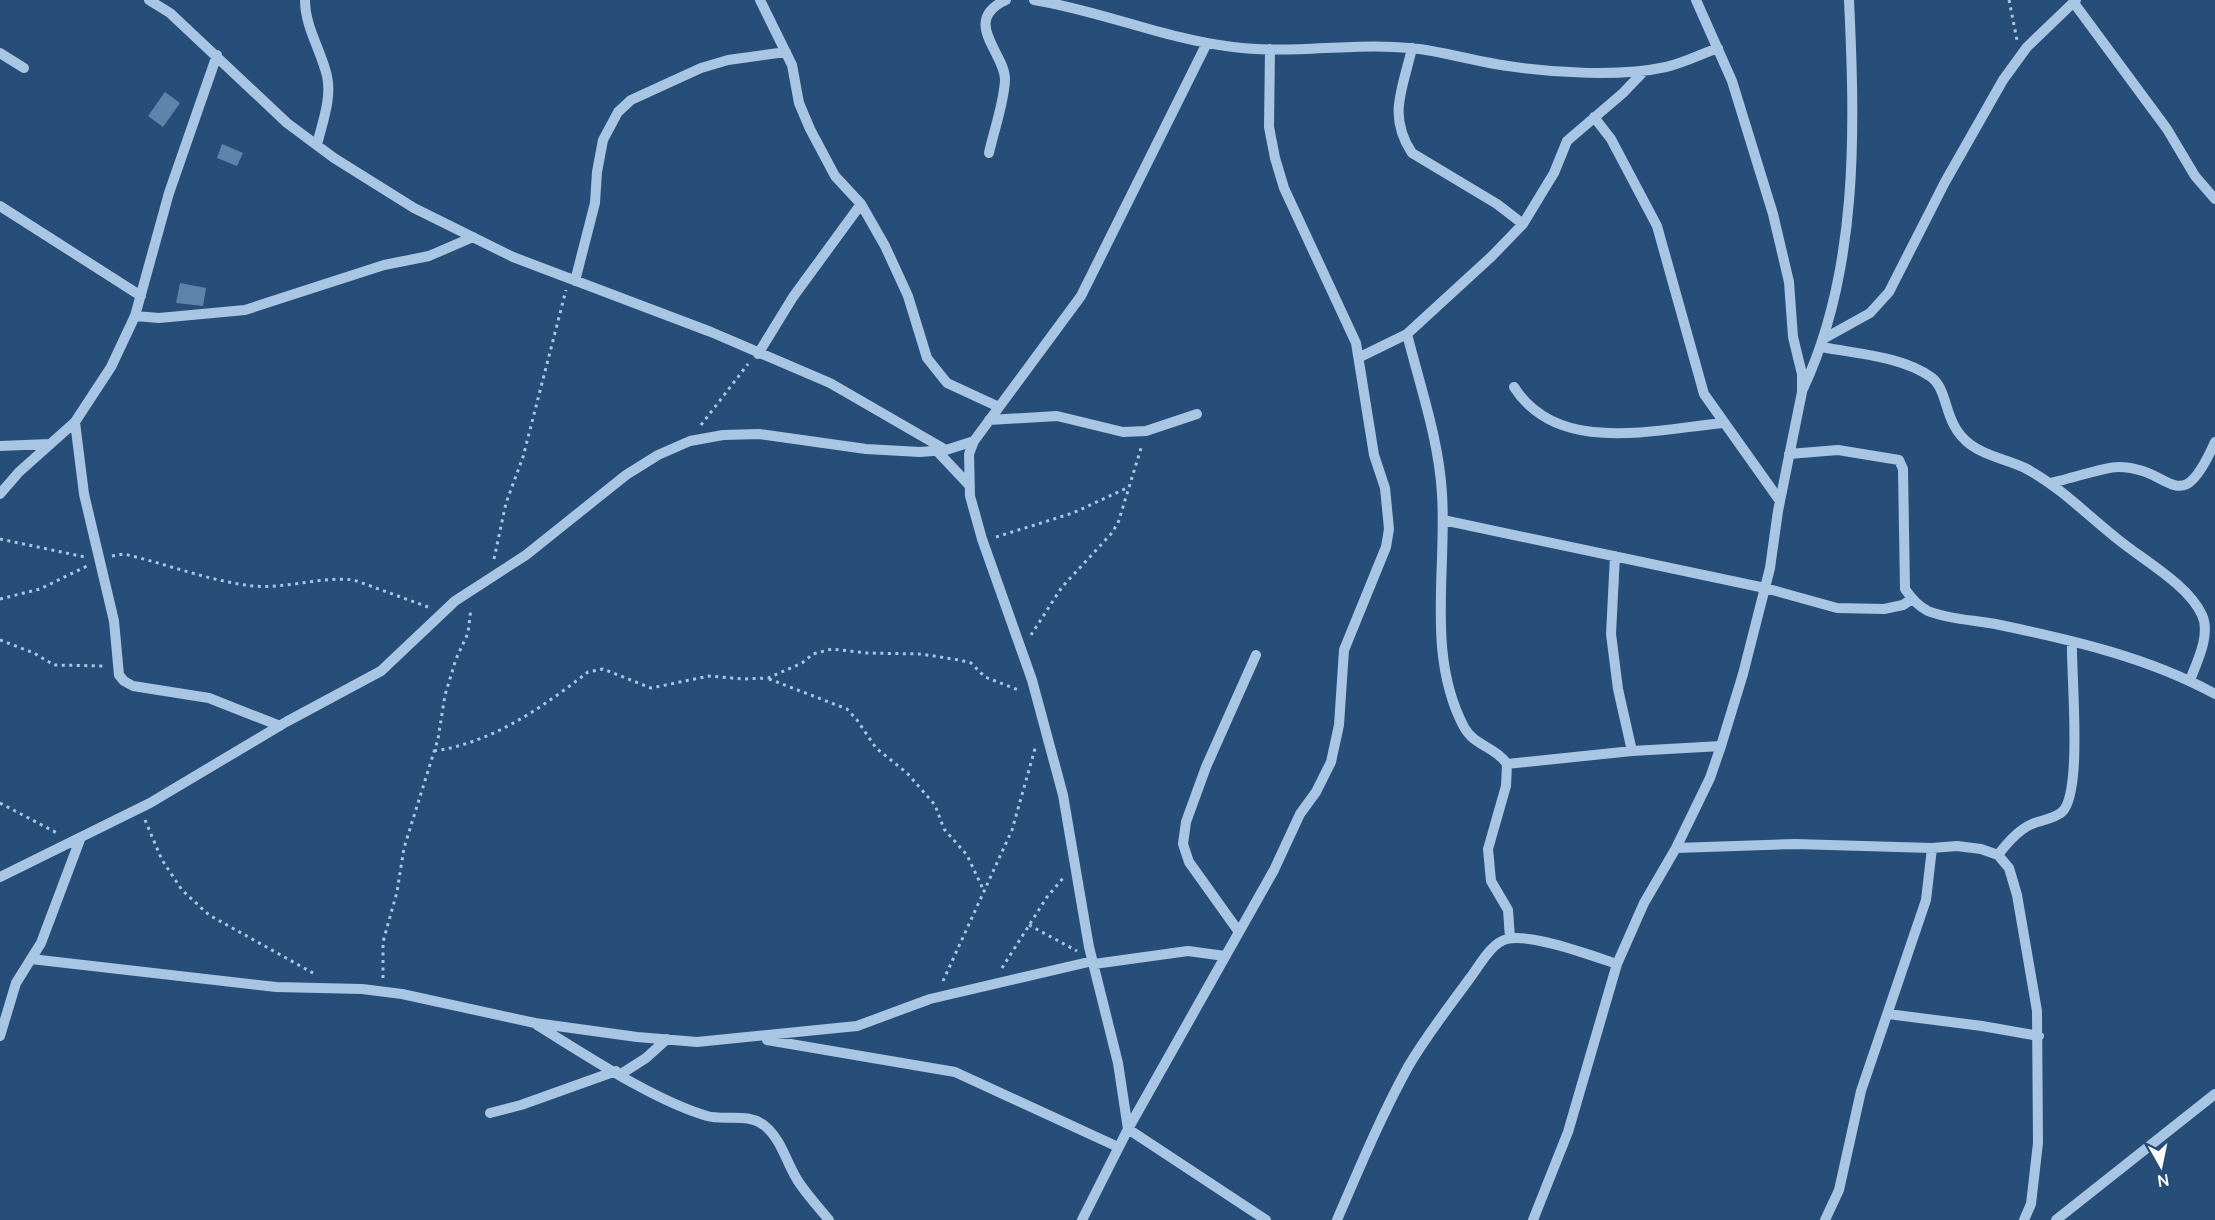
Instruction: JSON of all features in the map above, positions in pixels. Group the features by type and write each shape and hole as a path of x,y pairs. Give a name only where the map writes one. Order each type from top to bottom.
{"street":[{"path":"148,0 170,13 287,123 414,208 513,257 701,328 830,383 941,450 969,485"},
{"path":"305,0 309,26 327,78 328,97 317,145"},
{"path":"760,0 792,65 799,103 810,129 835,176 861,204 885,246 908,296 927,358 947,383 999,407"},
{"path":"989,153 1005,81 1002,64 991,48 985,27 991,11 1006,0"},
{"path":"1034,0 1076,4 1207,43 1270,49 1382,45 1412,48 1507,66 1562,70 1644,71 1668,67 1718,48"},
{"path":"1696,0 1743,112 1773,214 1788,282 1793,337 1802,374 1802,392"},
{"path":"1533,1220 1568,1132 1617,964 1644,903 1676,848 1710,778 1743,674 1765,588 1802,392 1823,342 1850,193 1853,113 1849,0"},
{"path":"1823,342 1870,313 1890,292 1945,182 2002,80 2020,56 2075,1 2167,129 2195,176 2215,200"},
{"path":"1207,43 1081,296 974,441 969,454 969,485 982,539 1021,649 1063,795 1092,963 1118,1063 1128,1129 1265,1220"},
{"path":"1412,48 1398,103 1398,125 1403,140 1412,153 1497,204 1523,224"},
{"path":"1082,1220 1118,1147 1274,870 1300,814 1316,792 1331,762 1339,725 1344,650 1386,548 1389,529 1385,488 1374,455 1362,389 1360,357 1341,307 1307,239 1281,178 1269,126 1270,49"},
{"path":"572,280 595,203 597,172 603,140 618,112 631,100 701,68 755,55 786,52"},
{"path":"0,53 24,68"},
{"path":"0,494 49,444 75,422 100,387 135,316 169,193 217,55"},
{"path":"1360,357 1407,334 1452,295 1523,224 1554,173 1568,141 1623,93 1644,71"},
{"path":"1594,117 1611,139 1657,226 1704,394 1780,501"},
{"path":"758,354 793,297 861,204"},
{"path":"0,206 141,296"},
{"path":"135,316 159,318 245,309 384,265 429,256 473,237"},
{"path":"1407,334 1432,434 1442,492 1442,625 1447,687 1470,737 1496,751 1507,764 1506,786 1488,842 1488,858 1491,881 1508,910 1510,938"},
{"path":"1823,342 1909,365 1932,378 1940,388 1947,416 1957,433 1986,454 2024,468 2050,483 2190,596 2203,616 2205,627 2202,650 2190,680"},
{"path":"1514,387 1526,405 1552,424 1578,432 1603,433 1724,423"},
{"path":"989,420 1057,416 1114,430 1142,431 1197,414"},
{"path":"75,422 84,494 114,621 118,668 124,681 133,686 209,698 280,726"},
{"path":"0,877 140,808 280,726 381,671 445,610 474,588 526,555 626,474 658,455 690,441 723,435 759,434 866,449 941,450 974,441"},
{"path":"2050,483 2115,467 2130,468 2179,487 2188,485 2197,476 2215,442"},
{"path":"0,446 49,444"},
{"path":"1789,454 1838,450 1899,460 1903,469 1902,575 1905,589 1912,599 1928,611 2073,643 2128,658 2190,680 2215,694"},
{"path":"1443,520 1765,588 1850,609 1884,609 1903,605 1912,599"},
{"path":"1615,556 1611,634 1618,689 1632,751"},
{"path":"1998,855 2021,831 2062,812 2068,802 2075,738 2073,643"},
{"path":"1239,932 1189,862 1183,844 1186,822 1206,767 1256,655"},
{"path":"1507,764 1632,751 1720,746"},
{"path":"0,1036 16,983 52,918 81,837"},
{"path":"1676,848 1795,844 1973,848 1998,855 2009,868 2017,895 2037,1011 2036,1172 2031,1204 2024,1220"},
{"path":"1825,1220 1839,1190 1861,1091 1926,900 1932,848"},
{"path":"1337,1220 1373,1136 1409,1066 1445,1011 1492,950 1510,938 1559,946 1617,964"},
{"path":"31,959 276,987 384,992 535,1023 697,1042 857,1026 938,997 1092,963 1188,951 1226,956"},
{"path":"1888,1014 2038,1036"},
{"path":"535,1023 618,1073 701,1114 710,1117 743,1117 764,1125 776,1140 799,1183 829,1220"},
{"path":"755,1038 805,1049 851,1053 955,1072 1118,1147"},
{"path":"490,1113 618,1073 646,1058 667,1039"},
{"path":"2056,1220 2215,1094"}],"path":[{"path":"2009,0 2020,56"},
{"path":"490,578 506,503 523,457 572,280"},
{"path":"690,441 723,394 758,354"},
{"path":"1021,649 1062,587 1111,534 1123,511 1142,448 1142,431"},
{"path":"982,539 1017,532 1073,513 1129,487"},
{"path":"0,539 99,560"},
{"path":"0,599 29,593 99,560 124,554 253,586 285,587 343,578 420,605 445,610"},
{"path":"384,992 383,942 397,892 408,831 434,751 456,659 468,633 474,588"},
{"path":"0,640 34,653 54,665 118,668"},
{"path":"434,751 478,741 538,708 588,672 597,669 615,673 651,688 709,676 743,679 768,678 802,663 823,650 921,654 971,663 985,677 1036,697"},
{"path":"768,678 847,709 876,748 908,773 935,805 944,829 967,855 983,889"},
{"path":"938,997 983,889 1012,830 1044,723"},
{"path":"0,803 45,825 70,842"},
{"path":"140,808 162,860 182,890 209,915 321,976"},
{"path":"982,987 1002,967 1047,897 1074,868"},
{"path":"1029,925 1077,951 1092,963"}],"building":[{"path":"165,92 180,103 163,127 148,116"},
{"path":"222,144 243,153 237,166 217,158"},
{"path":"180,283 206,288 203,306 176,303"}]}
